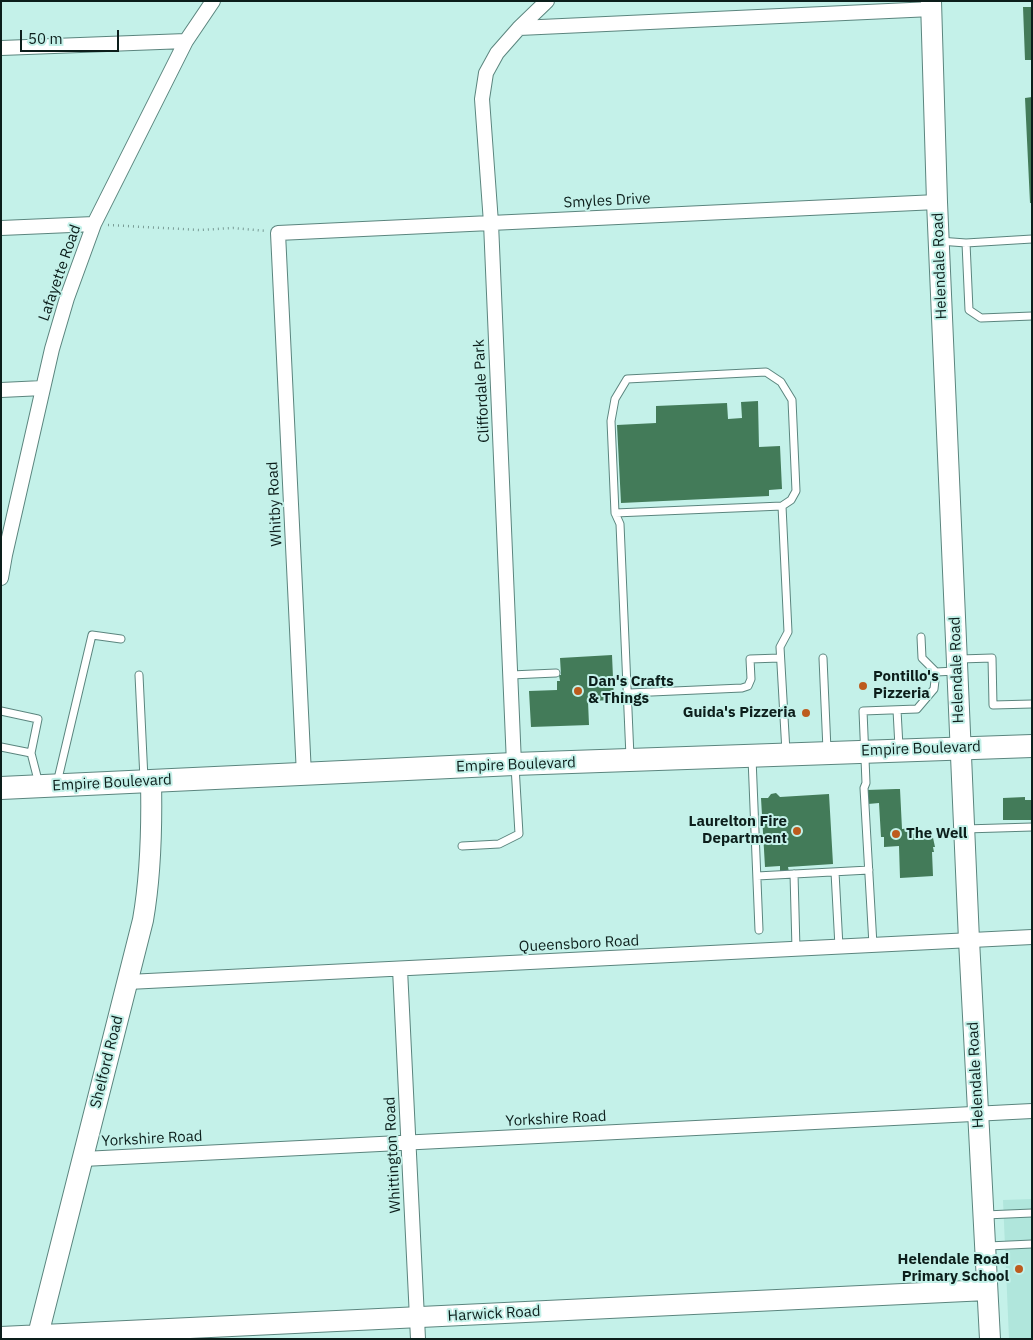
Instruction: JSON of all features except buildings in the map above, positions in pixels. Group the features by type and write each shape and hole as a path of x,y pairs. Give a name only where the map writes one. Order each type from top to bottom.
{"main road":[{"name":"Empire Boulevard","path":"1,788 514,764 1032,746"}],"street":[{"name":"Lafayette Road","path":"1,578 3,555 67,298 94,224 186,41 213,1"},
{"name":"Cliffordale Park","path":"514,764 491,223 482,99 483,85 490,64 497,53 547,1"},
{"path":"519,28 932,5"},
{"name":"Helendale Road","path":"932,5 937,202 960,748 990,1339"},
{"path":"1,48 186,41"},
{"name":"Smyles Drive","path":"278,233 937,202"},
{"path":"1,228 94,224"},
{"name":"Whitby Road","path":"278,233 304,774"},
{"path":"1,390 44,388"},
{"name":"Shelford Road","path":"37,1337 128,982 148,892 152,827 148,781"},
{"name":"Queensboro Road","path":"128,982 1032,937"},
{"name":"Whittington Road","path":"400,969 418,1339"},
{"name":"Yorkshire Road","path":"83,1159 1032,1111"},
{"name":"Harwick Road","path":"1,1337 37,1337 987,1290"}],"lane":[{"path":"939,241 966,243 1032,239"},
{"path":"966,243 969,310 981,318 1032,316"},
{"path":"615,512 782,506 791,500 796,491 792,400 781,382 766,372 627,379 616,399 612,420 615,512 620,524 631,760"},
{"path":"782,506 788,632 780,647 780,658 786,754"},
{"path":"48,786 92,636 121,639"},
{"path":"921,636 922,658 936,672"},
{"path":"629,694 742,688 748,686 751,680 750,659 780,658"},
{"path":"823,658 827,753"},
{"path":"936,672 957,665 992,658 993,705 1032,704"},
{"path":"873,945 864,788 866,783 863,711 917,709 934,689 936,672"},
{"path":"511,675 556,673"},
{"path":"138,675 148,781"},
{"path":"897,710 899,750"},
{"path":"1,711 38,719 31,753 48,786"},
{"path":"1,747 31,753"},
{"path":"752,756 759,930"},
{"path":"462,846 499,844 518,834 514,764"},
{"path":"964,829 1032,826"},
{"path":"757,876 869,870"},
{"path":"835,872 839,947"},
{"path":"794,874 796,949"},
{"path":"983,1215 1032,1213"},
{"path":"985,1246 1032,1244"}],"path":[{"path":"94,224 200,230 233,228 278,233"}],"shaded area":[{"name":"Helendale Road Primary School","path":"1032,1199 1032,1339 1009,1339 1003,1200"}],"place":[{"name":"Pontillo's Pizzeria","path":"863,686"},
{"name":"Dan's Crafts & Things","path":"578,691"},
{"name":"Guida's Pizzeria","path":"806,713"},
{"name":"Laurelton Fire Department","path":"797,831"},
{"name":"The Well","path":"896,834"},
{"name":"Helendale Road Primary School","path":"1019,1269"}]}
